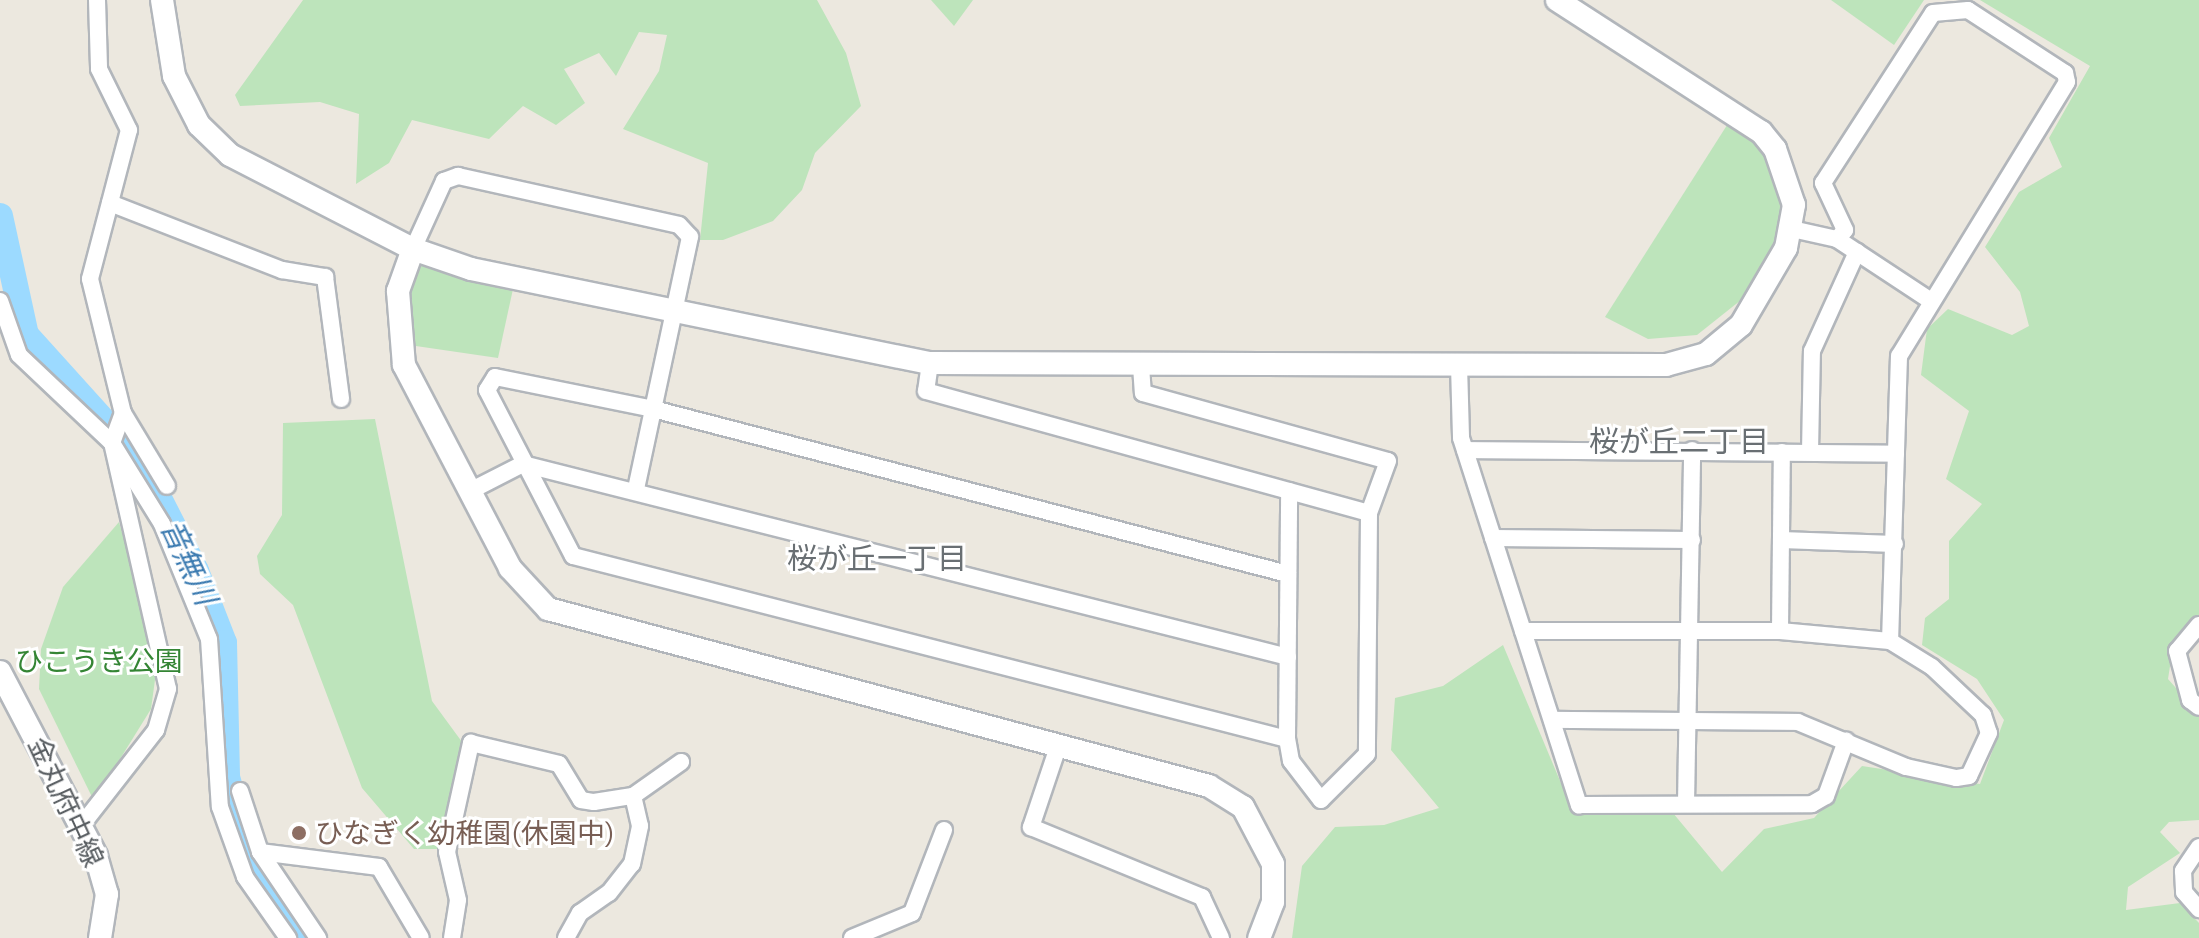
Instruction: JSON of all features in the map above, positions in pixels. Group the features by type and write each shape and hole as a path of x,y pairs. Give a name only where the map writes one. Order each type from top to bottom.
{"street":[{"path":"97,0 99,69 129,130 90,279 120,417 167,486"},
{"path":"162,0 174,76 199,125 261,175 413,249 471,269 930,363 1141,366 1666,365 1706,354 1741,325 1792,229 1788,187 1761,132 1557,0"},
{"path":"1837,239 1845,230 1823,183 1933,13 1968,10 2065,73 2067,82 1928,299 1899,356 1890,641"},
{"path":"636,488 690,237 679,225 458,176 444,181 398,291 404,365 510,568 548,609 1209,786 1243,807 1273,864 1273,902 1259,938"},
{"path":"110,203 282,270 325,277 341,399"},
{"path":"1792,229 1837,239 1928,299"},
{"path":"1810,452 1812,351 1857,252"},
{"path":"0,301 19,355 112,443 162,524 209,639 220,807 245,877 288,938"},
{"path":"930,363 926,391 1369,513"},
{"path":"1459,365 1465,450 1579,805 1812,804 1826,796 1846,741"},
{"path":"1141,366 1143,393 1388,461 1369,513 1367,754 1321,800 1291,761 1287,739 1289,491"},
{"path":"1287,739 573,556 487,390 495,377 653,409 1288,574"},
{"path":"81,826 156,730 168,689 112,443 120,417"},
{"path":"1465,450 1896,454"},
{"path":"1686,804 1692,631 1692,450"},
{"path":"1780,631 1782,452"},
{"path":"470,491 523,464 636,488 1288,657"},
{"path":"1493,538 1692,540"},
{"path":"1781,540 1895,544"},
{"path":"2199,625 2177,651 2190,700 2199,707"},
{"path":"1523,631 1780,631 1890,641 1932,667 1983,715 1989,733 1969,776 1956,778 1798,722 1552,720"},
{"name":"金丸府中線","path":"0,672 81,826 107,894 100,938"},
{"path":"452,938 458,900 447,852 471,743 559,764 581,800 633,796 681,762"},
{"path":"1059,744 1031,827 1202,897 1221,938"},
{"path":"240,791 260,852 318,938"},
{"path":"566,938 580,913 609,893 632,864 640,826 633,796"},
{"path":"852,938 912,913 944,830"},
{"path":"2199,847 2183,871 2184,892 2199,909"},
{"path":"260,852 379,867 421,938"}],"green space":[{"path":"303,0 817,0 846,53 861,106 815,153 802,190 773,221 723,240 700,240 708,163 623,129 659,71 667,35 639,32 616,76 599,53 564,69 585,103 556,125 523,106 489,139 412,120 389,163 356,184 359,114 320,102 240,106 235,95"},
{"path":"931,0 973,0 954,26"},
{"path":"1831,0 1924,0 1894,45"},
{"path":"1980,0 2199,0 2199,615 2173,647 2168,679 2199,714 2199,820 2169,822 2160,832 2180,853 2128,887 2126,910 2180,903 2199,923 2199,938 1292,938 1302,866 1335,827 1384,825 1439,808 1391,750 1395,698 1443,686 1503,645 1571,807 1673,813 1722,872 1764,829 1814,818 1862,766 1980,784 2004,720 1977,679 1922,645 1925,618 1949,599 1949,541 1982,504 1946,479 1969,411 1921,375 1927,329 1948,309 2012,335 2029,326 2020,292 1985,247 2019,192 2062,167 2049,138 2090,66"},
{"path":"1729,122 1768,152 1786,202 1785,221 1768,264 1741,300 1697,335 1648,339 1605,317"},
{"path":"415,261 513,289 498,358 409,345 402,301"},
{"path":"375,419 432,701 465,746 443,849 414,849 362,788 293,605 260,574 257,556 282,515 283,423"},
{"name":"ひこうき公園","path":"119,522 158,658 151,709 94,801 39,689 41,649 63,587"}],"waterway":[{"name":"音無川","path":"0,216 26,335 140,461 196,571 224,643 227,777 246,846 308,938"}],"place":[{"name":"ひなぎく幼稚園(休園中)","path":"299,833"}],"district":[{"name":"桜が丘二丁目","path":"1679,441"},
{"name":"桜が丘一丁目","path":"877,558"}]}
